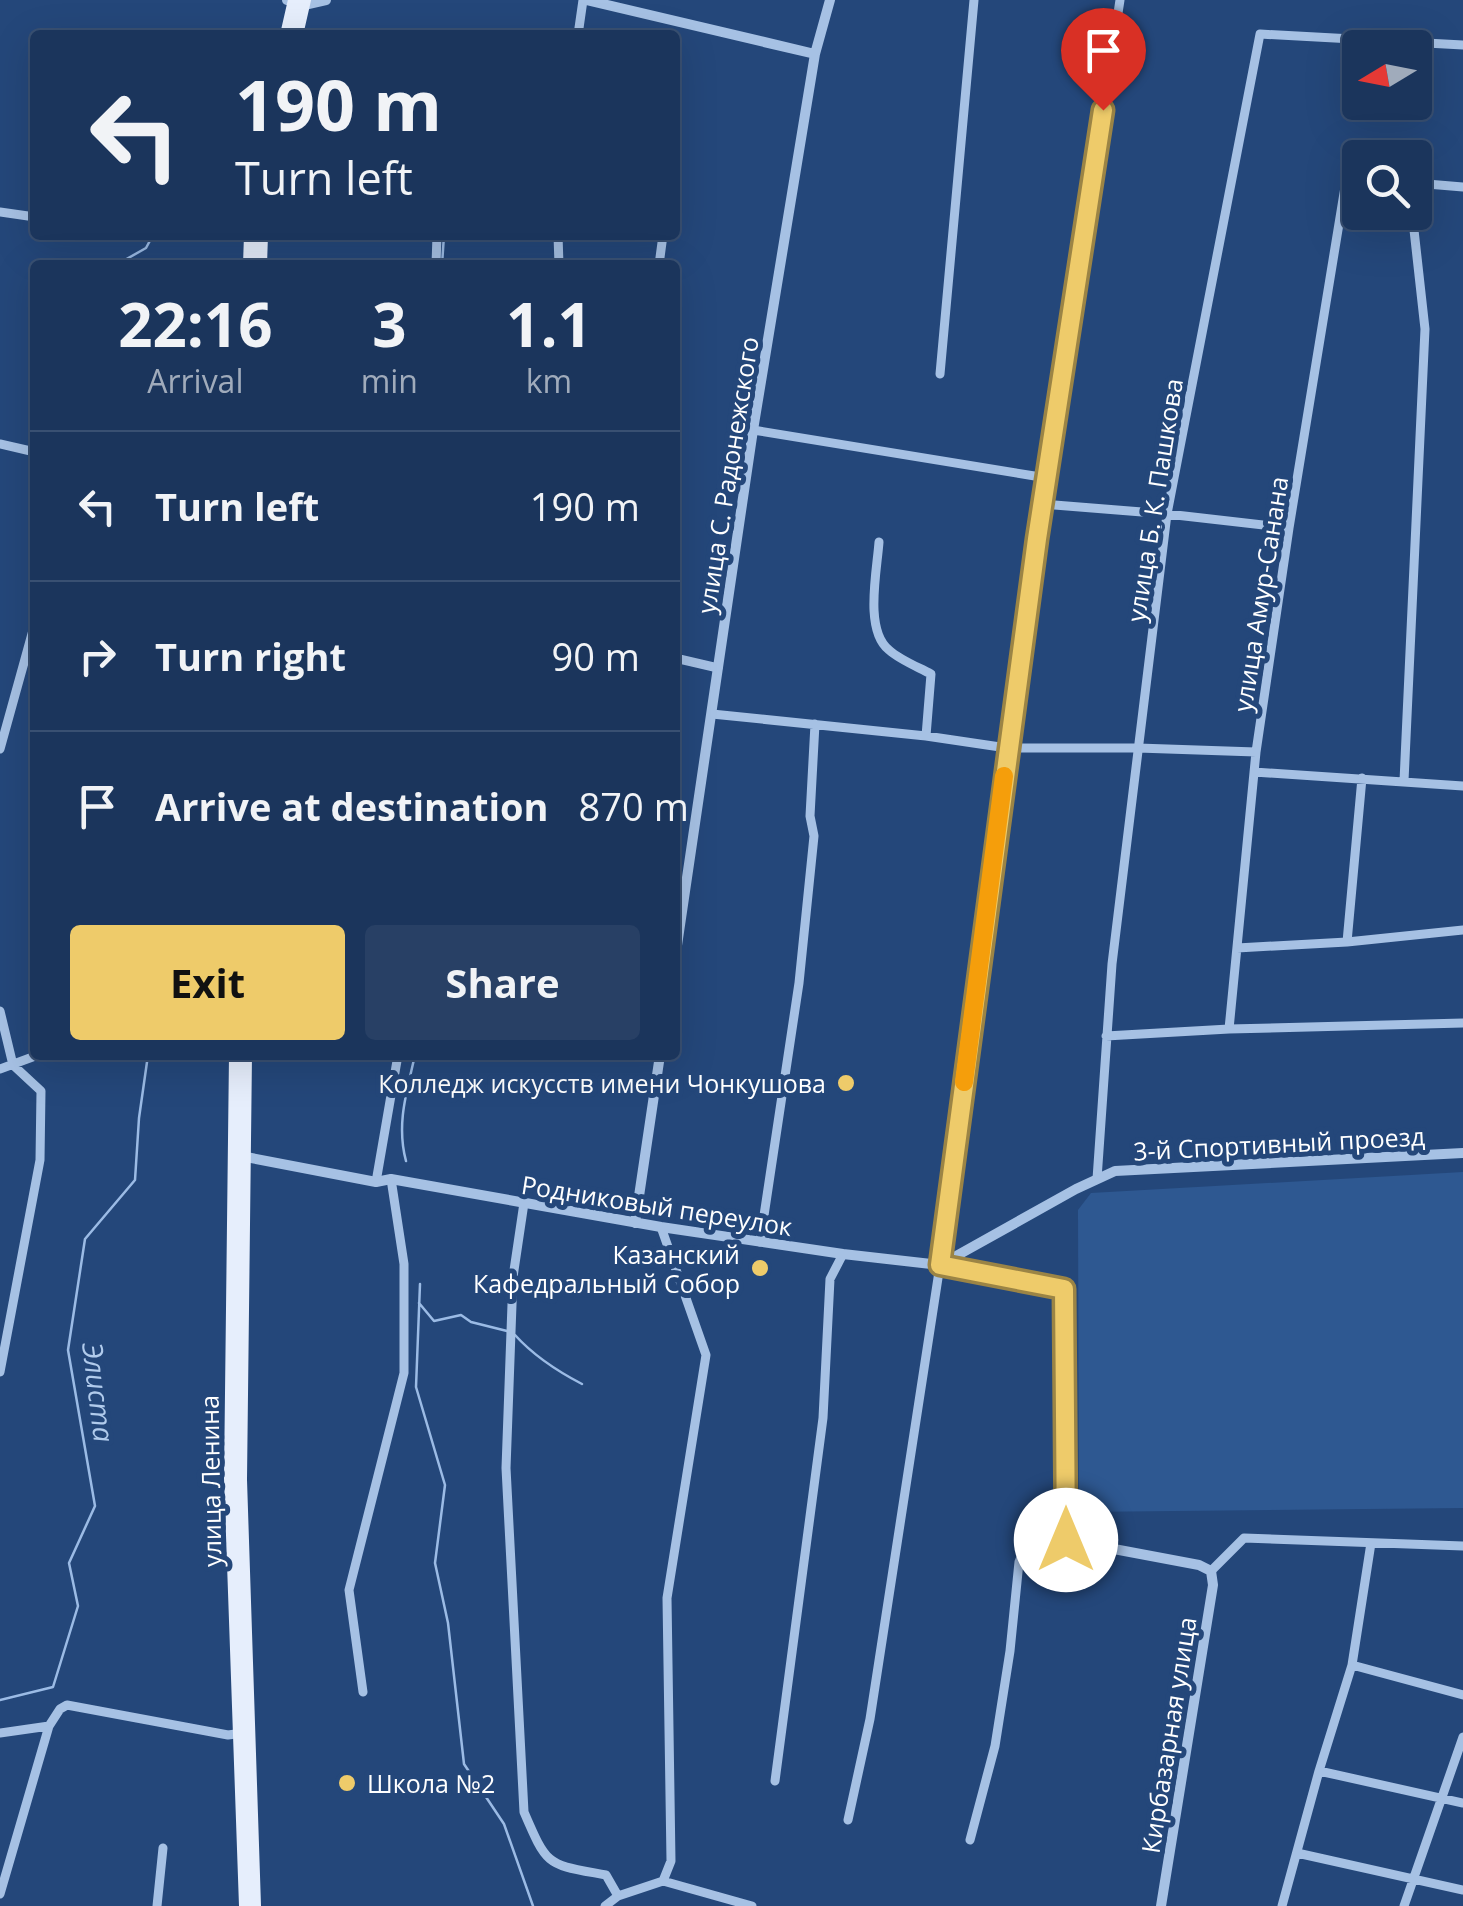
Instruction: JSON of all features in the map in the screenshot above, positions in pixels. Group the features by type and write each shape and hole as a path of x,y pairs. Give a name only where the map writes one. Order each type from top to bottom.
{"main road":[{"path":"288,30 297,1"},
{"path":"297,1 298,30"},
{"name":"улица Ленина","path":"235,1060 240,1157"},
{"name":"улица Ленина","path":"246,1060 230,1478 255,1906"},
{"name":"улица Ленина","path":"243,1733 245,1906"}],"street":[{"path":"297,1 326,0"},
{"path":"579,30 584,0 815,54"},
{"name":"улица С. Радонежского","path":"680,925 753,430 815,54 830,0"},
{"path":"940,374 974,0"},
{"path":"848,1820 870,1719 940,1265 1007,748 1120,0"},
{"name":"улица Б. К. Пашкова","path":"1097,1180 1112,964 1167,514 1260,34 1463,44"},
{"path":"1432,184 1463,187"},
{"name":"улица Амур-Санана","path":"1228,1029 1256,752 1342,205"},
{"path":"0,212 30,217"},
{"path":"1404,782 1424,329 1414,230"},
{"path":"753,430 1046,478"},
{"path":"0,444 30,451"},
{"path":"1042,504 1289,528"},
{"path":"879,542 874,622 888,650 931,674 926,736"},
{"path":"0,749 30,640"},
{"path":"680,659 718,668"},
{"path":"712,714 1007,748 1256,752"},
{"path":"760,1242 801,965 814,836 810,816 815,724"},
{"path":"1254,772 1463,786"},
{"path":"1347,942 1362,778"},
{"path":"1238,948 1463,930"},
{"path":"0,1012 13,1065 40,1092 40,1160 0,1372"},
{"path":"1106,1036 1463,1023"},
{"path":"0,1069 30,1058"},
{"path":"376,1182 397,1060"},
{"path":"635,1223 659,1060"},
{"name":"3-й Спортивный проезд","path":"940,1265 1115,1171 1463,1153"},
{"name":"Родниковый переулок","path":"240,1157 376,1182 392,1178 635,1223 940,1265 1064,1289 1066,1540"},
{"path":"362,1692 349,1590 404,1372 404,1264 392,1178"},
{"path":"524,1203 513,1277 506,1468 524,1812 541,1852 559,1866 606,1875 618,1896"},
{"path":"661,1227 706,1355 667,1598 671,1861 664,1881"},
{"path":"775,1780 823,1418 830,1279 843,1254"},
{"path":"970,1840 995,1746 1019,1562 1022,1552 1036,1538 1199,1565 1210,1571 1244,1538 1463,1546"},
{"path":"1282,1906 1352,1665 1370,1544"},
{"name":"Кирбазарная улица","path":"1161,1906 1213,1585 1210,1571"},
{"path":"1352,1665 1463,1695"},
{"path":"0,1894 49,1726 60,1709 67,1705 228,1735 243,1733"},
{"path":"0,1733 49,1726"},
{"path":"1404,1906 1463,1737"},
{"path":"1319,1771 1463,1803"},
{"path":"157,1906 163,1848"},
{"path":"1297,1853 1463,1890"},
{"path":"604,1906 618,1896 664,1881 752,1906"}],"shaded area":[{"path":"1463,1172 1463,1508 1079,1512 1078,1210 1091,1193"}],"waterway":[{"name":"Элиста","path":"125,260 146,248 150,240"},
{"path":"442,260 444,240"},
{"name":"Элиста","path":"0,1700 53,1687 78,1606 69,1563 95,1506 68,1350 85,1239 135,1180 147,1060"},
{"path":"406,1161 402,1121 414,1060"},
{"path":"420,1284 416,1387 445,1485 435,1563 448,1623 464,1764 504,1824 533,1906"},
{"path":"419,1303 434,1321 461,1315 471,1322 507,1331"},
{"path":"515,1335 546,1362 582,1384"}],"slow traffic":[{"path":"964,1082 1004,776"}],"place":[{"name":"Колледж искусств имени Чонкушова","path":"846,1083"},
{"name":"Казанский Кафедральный Собор","path":"760,1268"},
{"name":"Школа №2","path":"347,1783"}],"route":[{"path":"1066,1540 1064,1289 940,1265 1007,748 1103,110"}]}
